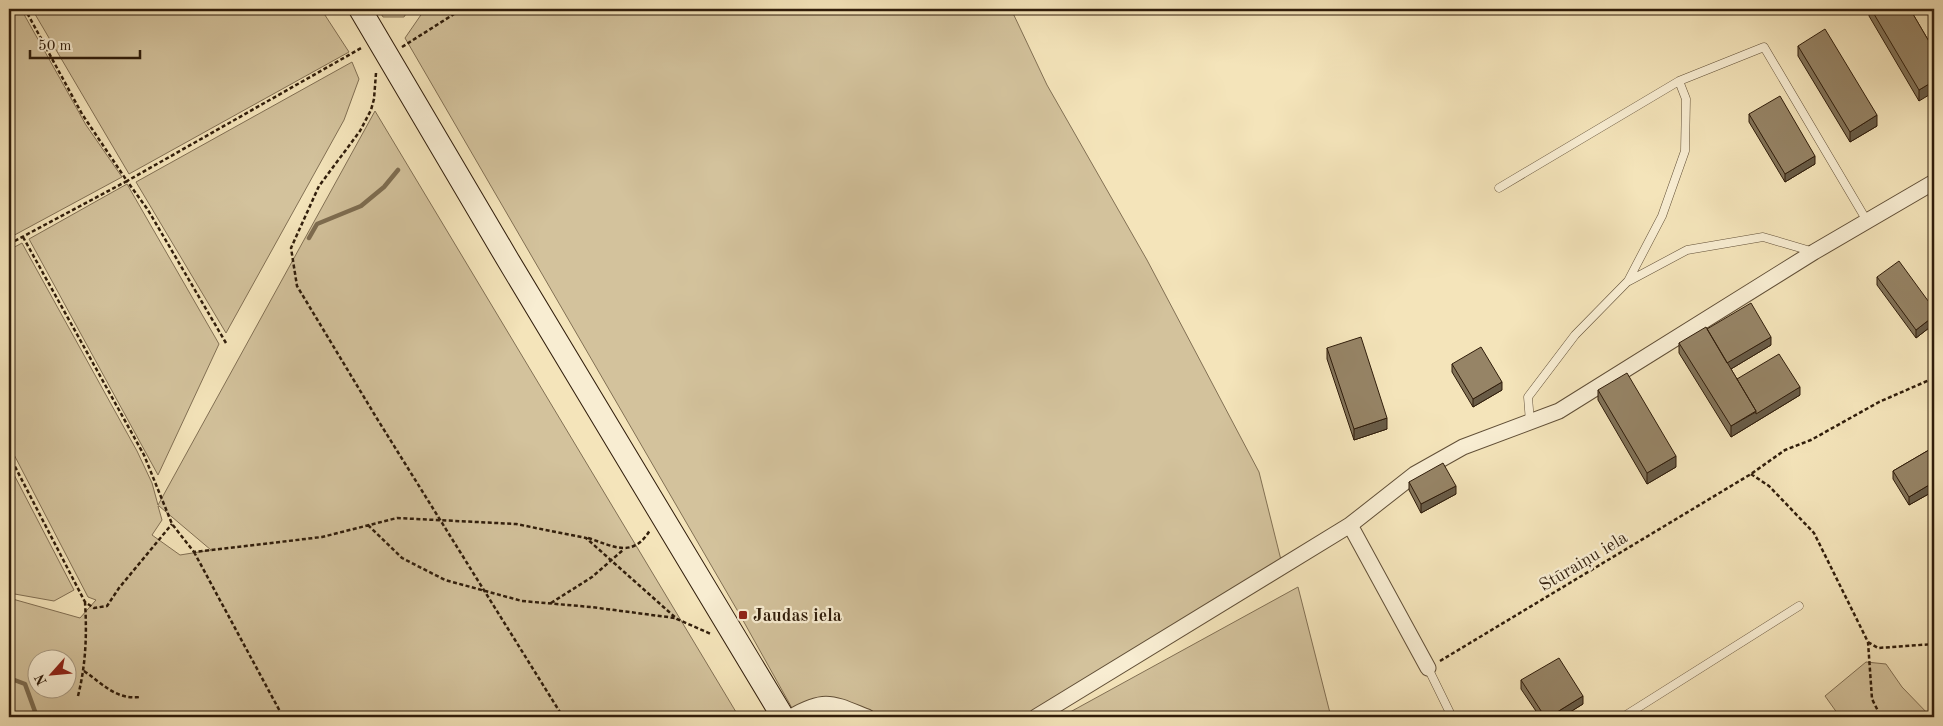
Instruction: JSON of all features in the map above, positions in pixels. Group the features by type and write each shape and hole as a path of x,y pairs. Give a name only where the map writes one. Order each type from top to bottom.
{"main road":[{"path":"360,9 783,717"}],"street":[{"path":"1036,717 1350,525 1415,474 1463,447 1560,411 1814,252 1934,182"},
{"path":"1350,525 1428,668"},
{"path":"791,717 809,706 833,704 866,717"}],"lane":[{"path":"1499,188 1679,81 1764,47 1867,221"},
{"path":"1530,422 1528,397 1575,335 1628,281 1662,216 1685,151 1686,99 1679,81"},
{"path":"1628,281 1687,250 1763,237 1814,252"},
{"path":"1623,717 1799,606"},
{"path":"1428,668 1452,717"}],"path":[{"path":"25,9 82,114 148,210 226,343"},
{"path":"9,244 382,47 462,9"},
{"path":"382,47 376,63 374,98 371,110 360,130 318,186 291,248 297,286 563,717"},
{"path":"23,237 144,455 172,524 194,552 283,717"},
{"name":"Stūraiņu iela","path":"1428,668 1751,474 1785,450 1811,440 1879,402 1934,378"},
{"path":"9,455 85,602 87,632 84,671 78,696"},
{"path":"1751,474 1769,486 1814,533 1868,642 1872,699 1881,717"},
{"path":"550,604 592,577 623,550 634,547 646,537 660,512"},
{"path":"194,552 322,537 397,518 516,524 586,538 623,550"},
{"path":"85,602 94,608 107,606 119,588 172,524"},
{"path":"368,525 402,558 445,580 522,601 677,619 717,637 734,636"},
{"path":"586,538 677,619"},
{"path":"1868,642 1878,648 1934,644"},
{"path":"84,671 115,694 128,698 140,697"}],"shaded area":[{"path":"9,9 21,9 86,125 122,177 9,238"},
{"path":"32,9 321,9 349,52 129,174"},
{"path":"378,9 409,9 404,17 383,17"},
{"path":"425,9 1011,9 1047,85 1147,260 1259,472 1283,568 1035,717 797,717 740,615 405,38"},
{"path":"352,62 359,79 344,120 226,333 136,182"},
{"path":"375,111 739,717 9,717 9,598 80,618 96,600 88,597 9,445 9,250 22,243 137,451 152,483 158,505","holes":["159,506 211,550 180,555 152,535 162,520"]},
{"path":"127,184 219,344 158,475 29,239"},
{"path":"9,465 74,590 54,601 9,593"},
{"path":"1298,587 1331,717 1061,717"},
{"path":"1866,662 1886,664 1902,687 1931,717 1840,717 1825,696"}],"building":[{"path":"1871,9 1910,9 1934,50 1934,81 1919,90"},
{"path":"1825,29 1877,115 1850,132 1798,46"},
{"path":"1780,96 1815,156 1785,174 1749,114"},
{"path":"1899,261 1934,309 1934,316 1916,330 1877,277"},
{"path":"1751,303 1771,337 1727,363 1707,329"},
{"path":"1706,327 1756,411 1731,426 1679,343"},
{"path":"1361,337 1387,418 1354,429 1327,348"},
{"path":"1481,347 1502,382 1473,399 1452,364"},
{"path":"1779,354 1800,387 1756,414 1737,379"},
{"path":"1627,373 1676,456 1647,473 1598,390"},
{"path":"1934,447 1934,482 1909,497 1893,471"},
{"path":"1443,463 1456,486 1421,504 1409,482"},
{"path":"1559,658 1583,696 1549,717 1545,717 1521,680"}],"waterway":[{"path":"309,238 317,224 361,206 384,187 398,170"},
{"path":"9,678 25,684 37,717"}],"place":[{"name":"Jaudas iela","path":"743,615"}]}
